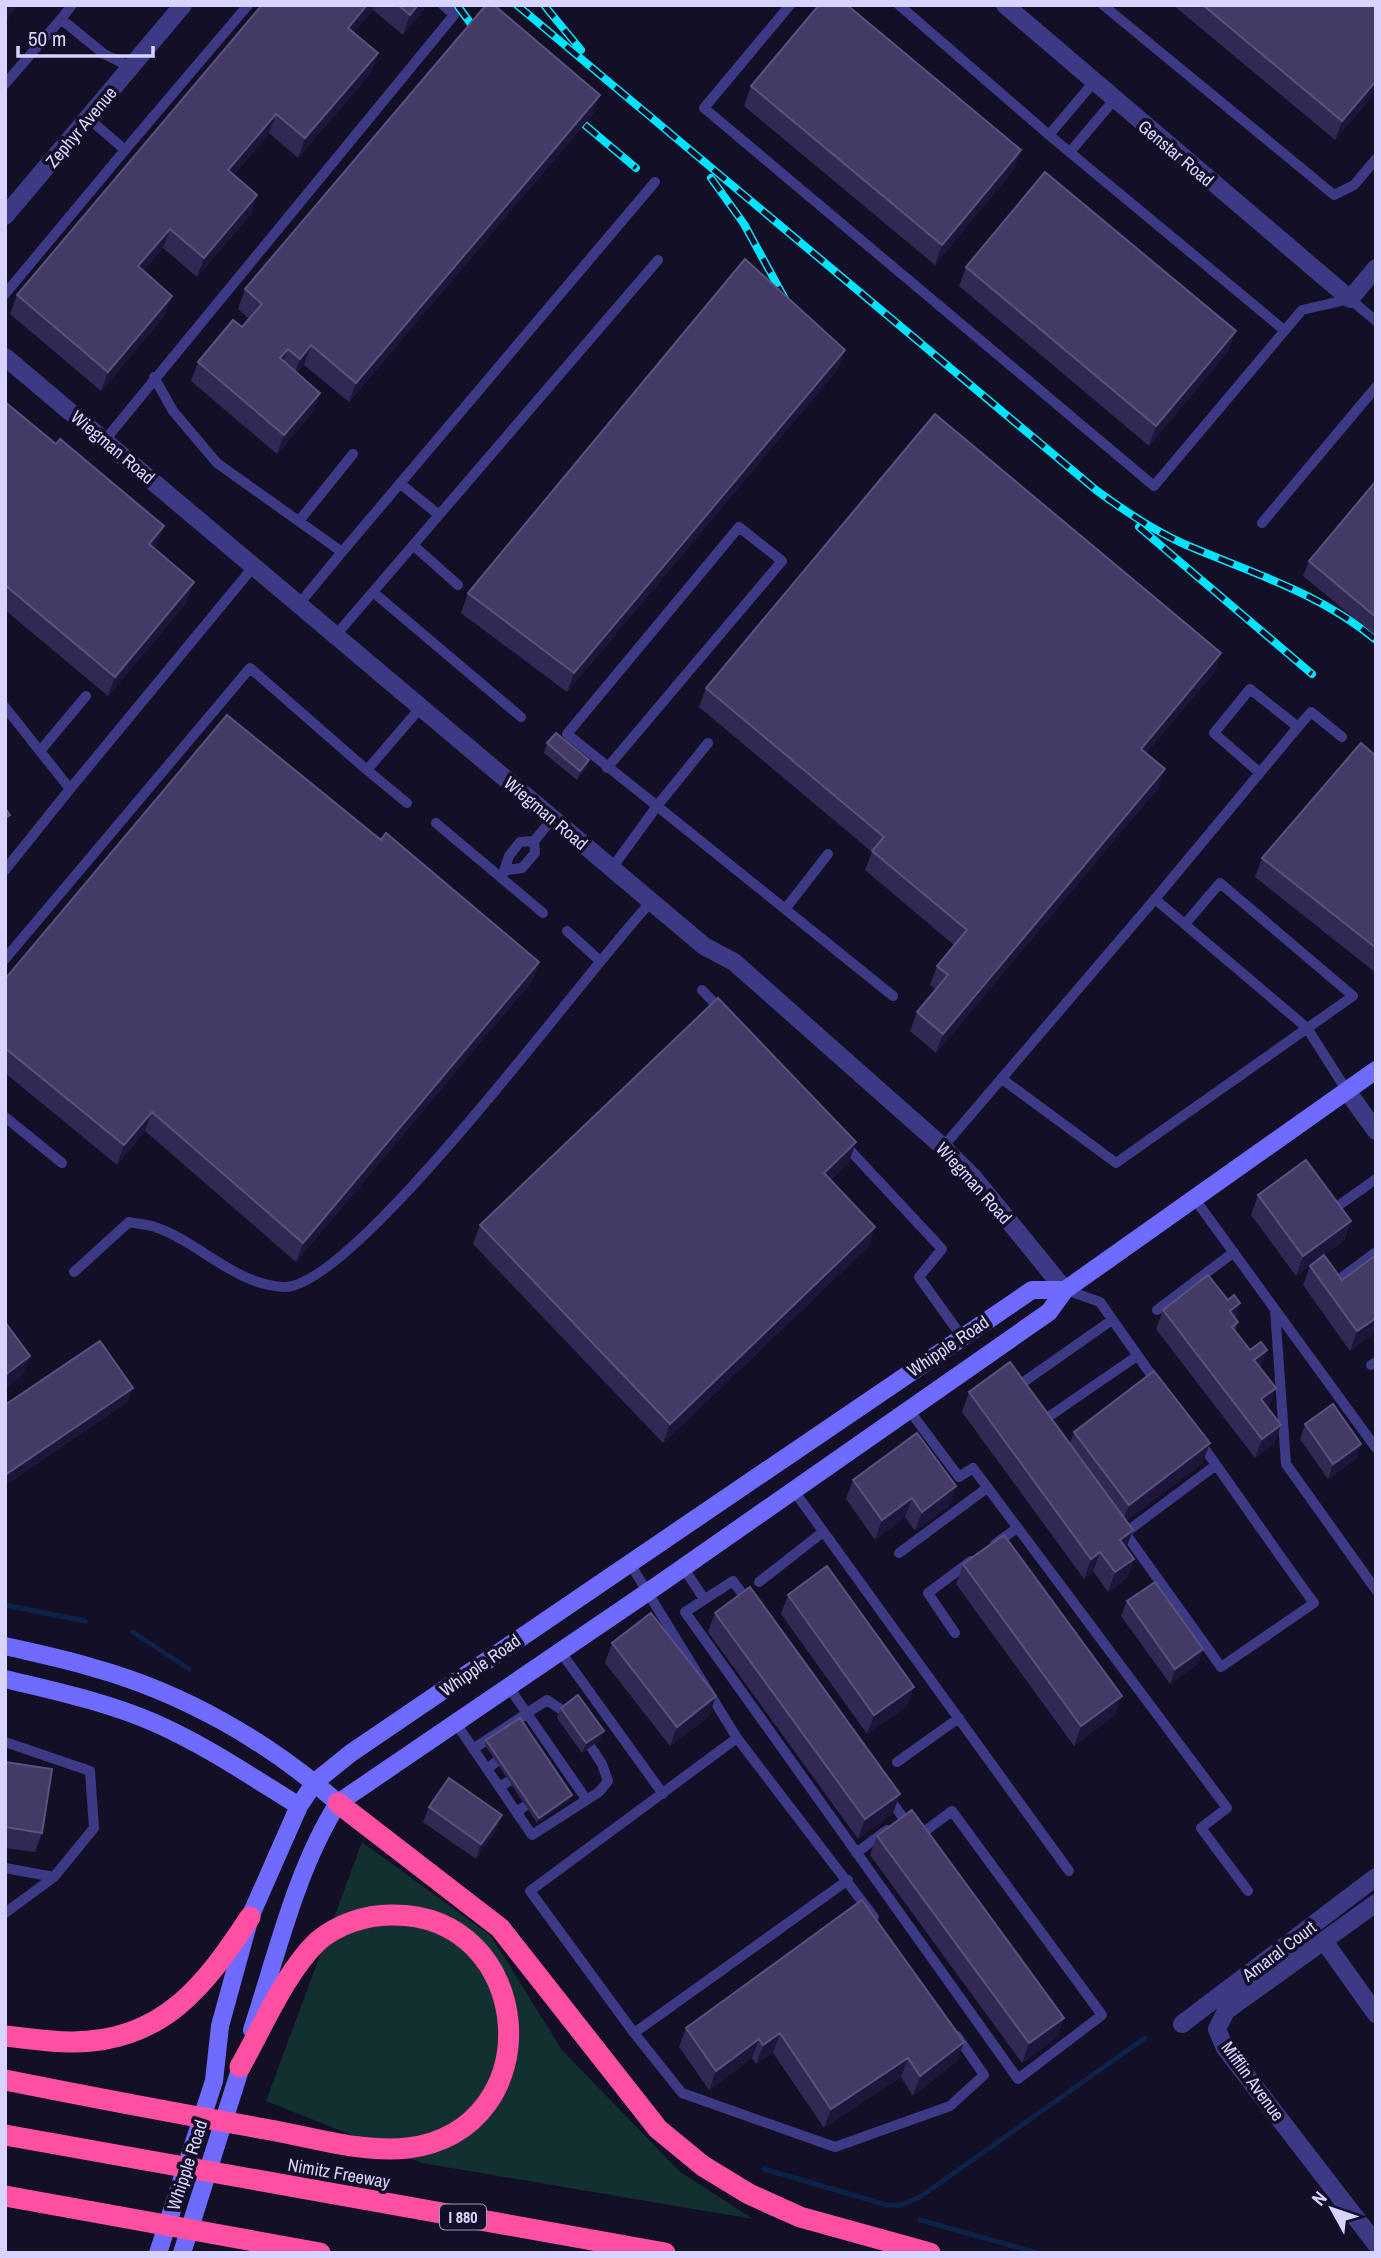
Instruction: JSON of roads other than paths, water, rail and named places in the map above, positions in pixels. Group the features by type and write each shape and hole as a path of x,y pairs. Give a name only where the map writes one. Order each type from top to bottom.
{"highway":[{"path":"338,1802 500,1928 658,2129 702,2166 749,2194 788,2212 930,2253"},
{"path":"5,2080 285,2133 386,2149 406,2148 428,2144 465,2124 492,2095 508,2058 509,2017 505,1995 486,1960 456,1933 419,1918 379,1915 338,1927 306,1954 240,2067"},
{"path":"5,2036 72,2042 115,2036 157,2022 200,1989 250,1917"},
{"name":"Nimitz Freeway","path":"5,2135 665,2253"},
{"path":"5,2196 320,2253"}],"main road":[{"name":"Whipple Road","path":"182,2253 302,1880 320,1832 338,1802 649,1591 1049,1312 1065,1290 1376,1070"},
{"name":"Whipple Road","path":"158,2253 214,2081 220,2025 250,1917 299,1806 315,1782 351,1753 628,1562 1032,1290 1065,1290"},
{"path":"5,1646 97,1668 214,1716 288,1760 338,1802"},
{"path":"5,1679 79,1697 153,1722 204,1747 299,1806 338,1802"}],"street":[{"name":"Zephyr Avenue","path":"5,216 183,5"},
{"name":"Genstar Road","path":"1008,6 1093,83 1350,299"},
{"path":"1350,299 1376,268"},
{"name":"Wiegman Road","path":"5,356 612,869 705,946 734,962 943,1147 973,1177 1065,1290"},
{"path":"1346,1091 1376,1131"},
{"name":"Amaral Court","path":"1182,2024 1376,1877"},
{"path":"1376,1903 1324,1941 1376,2014"},
{"name":"Mifflin Avenue","path":"1324,1941 1226,2011 1217,2029 1225,2048 1376,2244"}],"lane":[{"path":"5,84 72,5"},
{"path":"5,294 248,5"},
{"path":"105,440 154,377 454,15 443,5"},
{"path":"790,5 704,108 1154,486 1302,310 1350,299 1376,321"},
{"path":"899,5 1049,135 1284,330"},
{"path":"1103,5 1334,195 1354,185 1376,159"},
{"path":"61,19 104,54 131,67"},
{"path":"1049,135 1093,83"},
{"path":"1070,152 1113,100"},
{"path":"88,118 125,150"},
{"path":"299,604 656,182"},
{"path":"336,635 658,260"},
{"path":"154,377 173,411 217,463 342,552"},
{"path":"1262,523 1376,387"},
{"path":"299,521 353,454"},
{"path":"402,485 439,515"},
{"path":"607,768 782,561 739,527 567,734 607,768 786,908 893,996"},
{"path":"413,545 458,585"},
{"path":"5,870 254,566"},
{"path":"373,592 521,717"},
{"path":"5,959 250,668 407,803"},
{"path":"1260,773 1214,733 1250,690 1298,727"},
{"path":"40,751 86,696"},
{"path":"5,707 70,789"},
{"path":"367,770 421,707"},
{"path":"943,1147 1311,712 1342,737"},
{"path":"612,869 657,806 708,743"},
{"path":"503,874 522,868 535,853 534,841 553,818"},
{"path":"436,823 503,874 543,913"},
{"path":"503,874 509,856 520,842 534,841"},
{"path":"786,908 828,854"},
{"path":"1002,1079 1116,1163 1353,996 1220,883 1185,924"},
{"path":"1155,899 1307,1028 1346,1091"},
{"path":"74,1272 129,1222 155,1226 250,1280 285,1288 313,1279 362,1239 528,1054 600,960 652,902"},
{"path":"567,931 600,960"},
{"path":"702,990 730,1020"},
{"path":"5,1117 62,1163"},
{"path":"840,1139 942,1249 919,1277 962,1337"},
{"path":"1330,1212 1376,1179"},
{"path":"1194,1198 1376,1448"},
{"path":"1157,1310 1234,1252"},
{"path":"1333,1284 1376,1252"},
{"path":"1065,1290 1100,1302 1161,1388"},
{"path":"1275,1310 1286,1464 1376,1590"},
{"path":"1024,1395 1018,1386 1112,1320"},
{"path":"1036,1414 1042,1423 1137,1356"},
{"path":"909,1410 959,1478 972,1468 1227,1808 1202,1828 1248,1891"},
{"path":"1192,1432 1216,1465 1314,1603 1221,1667 1125,1533 1216,1465"},
{"path":"899,1552 987,1488"},
{"path":"794,1491 1069,1871"},
{"path":"956,1633 928,1593 1017,1528"},
{"path":"759,1582 823,1532"},
{"path":"628,1562 649,1591 737,1738 848,1880 880,1926"},
{"path":"682,1567 704,1600"},
{"path":"917,1837 952,1811 1102,2015 1018,2079 685,1612 733,1581 903,1818 917,1837 925,1847"},
{"path":"561,1651 663,1794"},
{"path":"508,1686 586,1799"},
{"path":"473,1749 525,1711 547,1700 565,1712"},
{"path":"897,1762 960,1718"},
{"path":"455,1722 473,1749 491,1765 521,1809 533,1835 599,1791 608,1780 591,1747"},
{"path":"529,1738 539,1731"},
{"path":"737,1738 530,1891 634,2033 682,2093 835,2147 950,2106 984,2075 952,2029"},
{"path":"5,1742 90,1771 94,1828 54,1877 5,1913"},
{"path":"541,1757 552,1750"},
{"path":"559,1783 570,1775"},
{"path":"856,1853 903,1818"},
{"path":"5,1868 54,1877"},
{"path":"634,2033 848,1880"},
{"path":"1059,2031 1067,2042"}],"waterway":[{"path":"5,1605 85,1621"},
{"path":"133,1632 189,1669"},
{"path":"764,2169 887,2205 901,2205 920,2197 1145,2038"},
{"path":"920,2220 1038,2253"}],"railway":[{"path":"457,5 474,28"},
{"path":"517,5 1096,490 1184,544 1308,596 1354,623 1376,640"},
{"path":"544,5 581,50"},
{"path":"585,125 636,168"},
{"path":"711,178 744,224 791,310"},
{"path":"1139,527 1312,674"}]}
